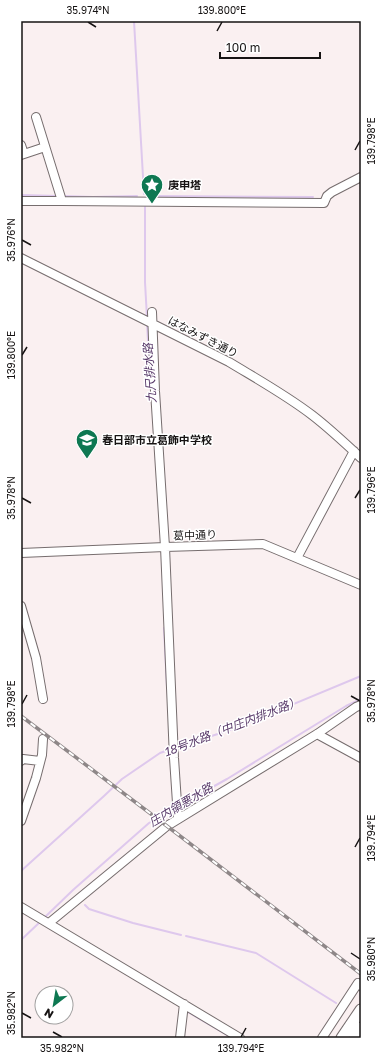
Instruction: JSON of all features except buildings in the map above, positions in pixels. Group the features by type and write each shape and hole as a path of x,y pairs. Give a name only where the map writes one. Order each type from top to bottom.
{"highway":[{"path":"342,1038 361,1010"},
{"path":"355,1038 361,1028"}],"street":[{"path":"36,117 62,201"},
{"path":"21,145 23,155 45,146"},
{"path":"21,201 324,203 327,196 332,192 361,177"},
{"name":"はなみずき通り","path":"21,258 229,362 277,391 311,415 361,458"},
{"path":"152,312 178,815"},
{"path":"298,558 354,451"},
{"name":"葛中通り","path":"21,553 263,544 361,585"},
{"path":"21,606 36,658 43,699"},
{"path":"49,923 178,815 317,734 361,705"},
{"path":"317,734 361,758"},
{"path":"21,821 36,778 42,755 43,740"},
{"path":"21,761 23,759 40,761"},
{"path":"21,907 184,1008 240,1038"},
{"path":"322,1038 358,983 361,986"},
{"path":"180,1038 184,1008"}],"waterway":[{"name":"九尺排水路","path":"134,21 144,194"},
{"path":"21,195 57,196"},
{"path":"63,196 137,196"},
{"path":"153,196 313,197"},
{"name":"九尺排水路","path":"145,207 145,282 147,318"},
{"name":"九尺排水路","path":"147,323 151,394"},
{"name":"九尺排水路","path":"164,628 167,687"},
{"name":"18号水路（中庄内排水路）","path":"175,748 236,728 361,676"},
{"name":"庄内領悪水路","path":"180,805 227,779 346,706 361,699"},
{"name":"18号水路（中庄内排水路）","path":"21,871 122,779 160,753 171,749"},
{"name":"庄内領悪水路","path":"44,918 73,890 149,823 175,808"},
{"path":"85,905 89,909 133,923 181,935"},
{"name":"庄内領悪水路","path":"21,940 41,921"},
{"path":"186,936 256,953 336,1003"},
{"path":"188,1012 232,1038"}],"railway":[{"path":"21,716 361,974"}],"place":[{"name":"庚申塔","path":"152,204"},
{"name":"春日部市立葛飾中学校","path":"87,460"}]}
